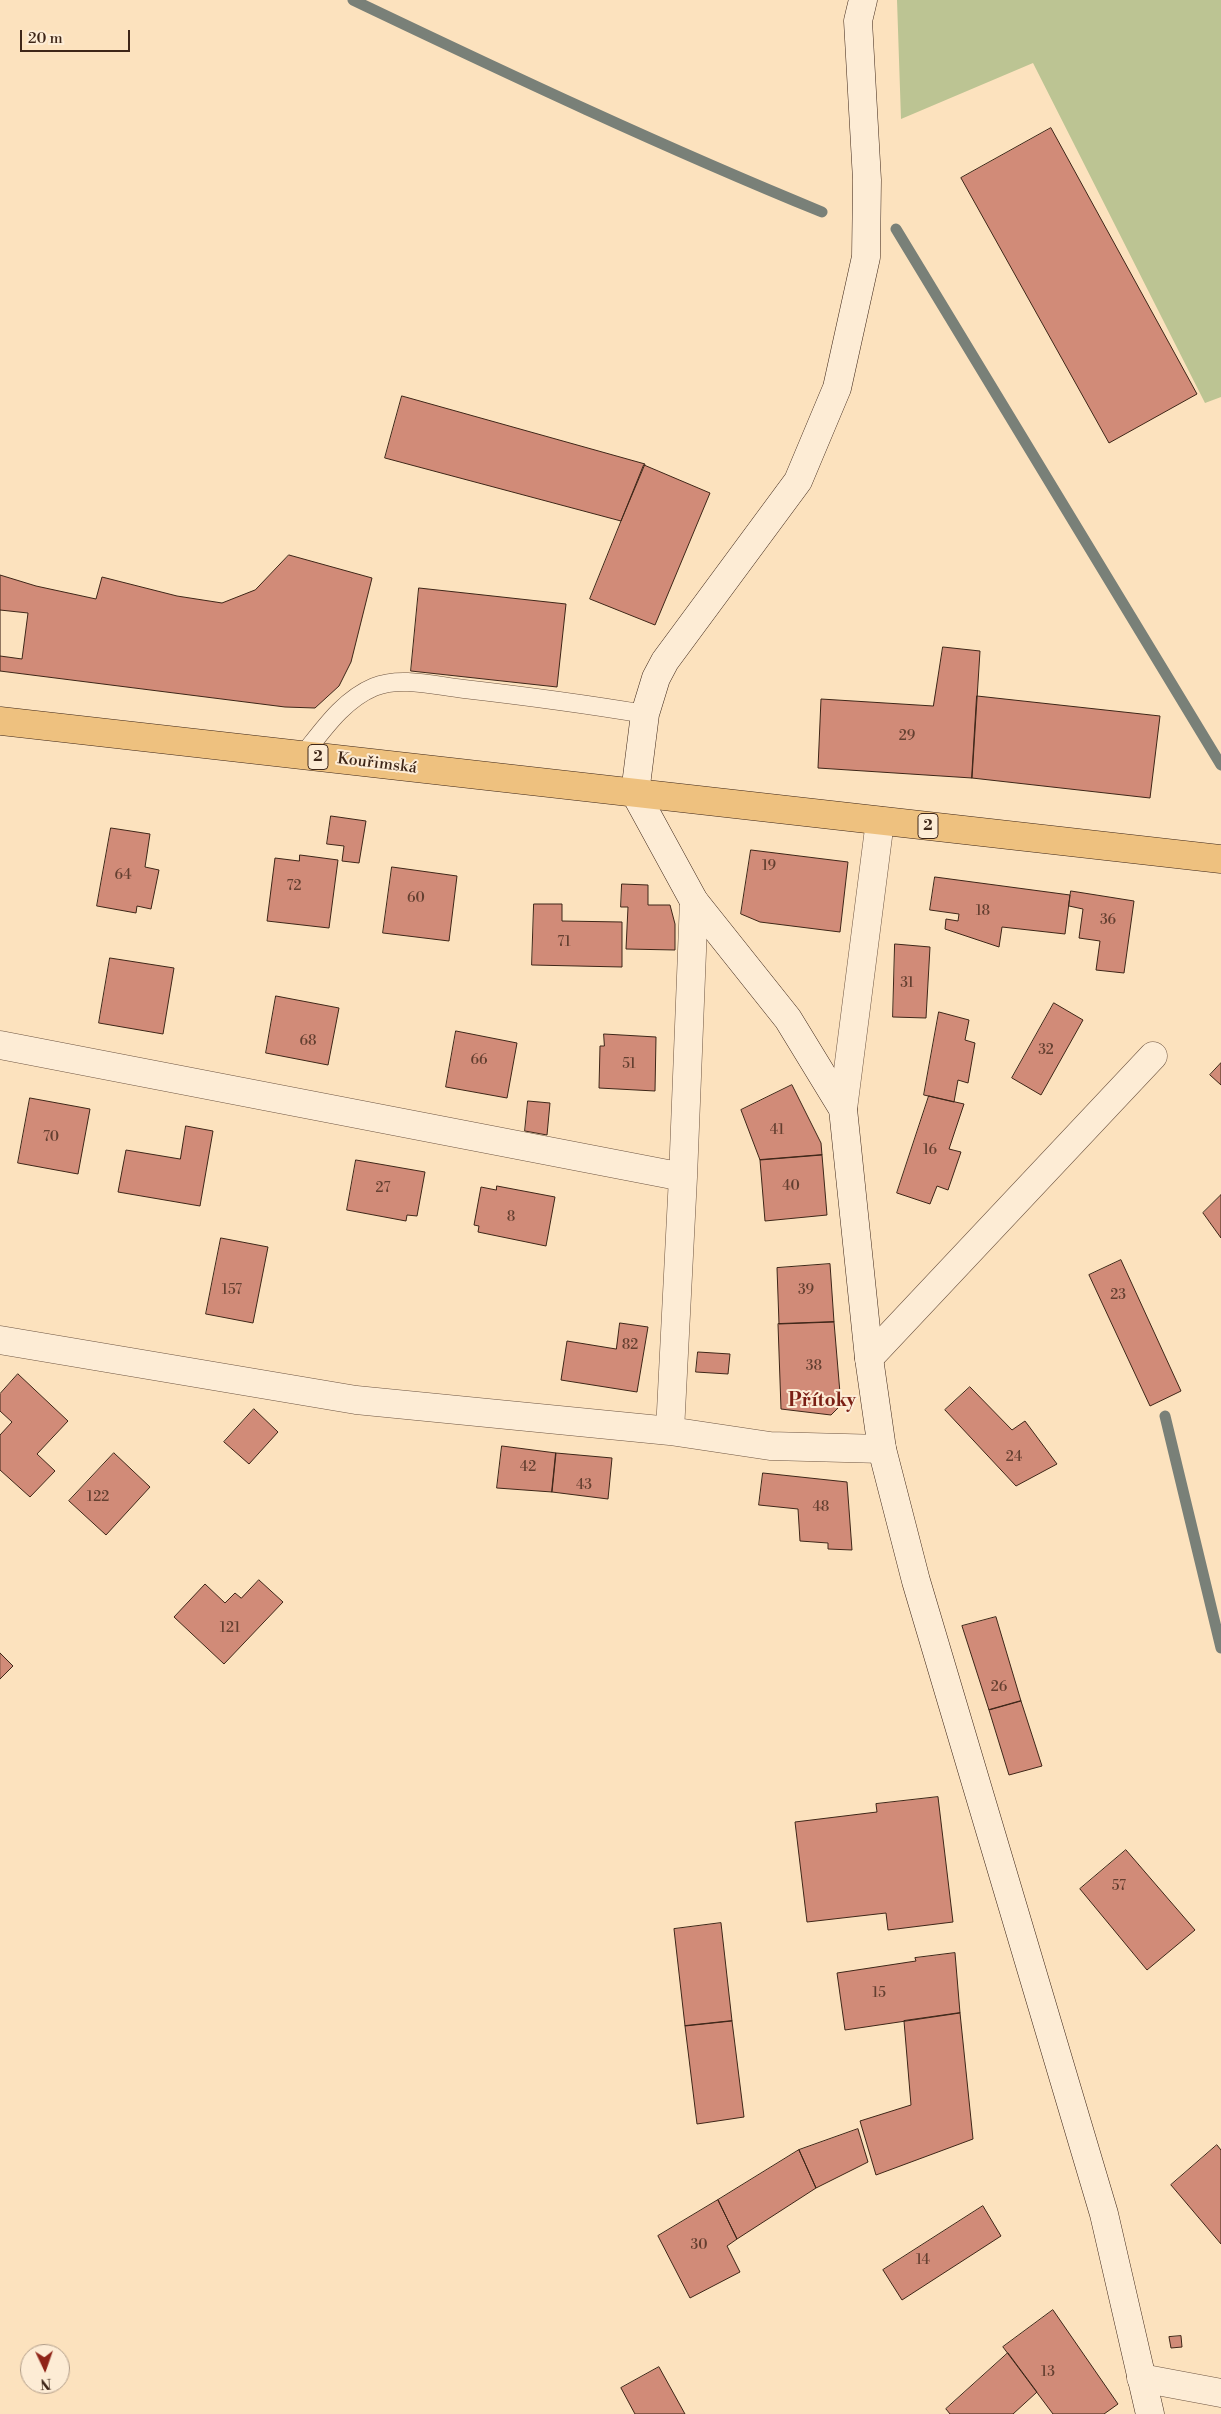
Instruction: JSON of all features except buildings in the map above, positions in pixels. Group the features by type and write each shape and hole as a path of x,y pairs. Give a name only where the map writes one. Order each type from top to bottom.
{"main road":[{"name":"Kouřimská","path":"0,721 635,793"},
{"name":"2","path":"635,793 1221,859"}],"street":[{"path":"843,1109 788,1019 694,901 635,793 645,714 656,678 665,661 798,481 837,388 866,257 867,180 858,21 863,0"},
{"path":"880,821 843,1109 869,1358 882,1449 916,1581 1104,2214 1150,2414"},
{"path":"670,1431 694,901"},
{"path":"0,1046 682,1177"},
{"path":"869,1358 1153,1056"},
{"path":"0,1340 356,1400 670,1431 770,1446 882,1449"},
{"path":"1142,2378 1221,2393"}],"lane":[{"path":"303,755 336,715 359,695 385,684 416,683 645,714"}],"green space":[{"path":"897,0 1221,0 1221,397 1205,403 1033,63 901,119"}],"waterway":[{"path":"353,0 645,136 822,212"},
{"path":"896,229 1221,765"},
{"path":"1165,1416 1221,1648"}],"district":[{"name":"Přítoky","path":"822,1401"}]}
